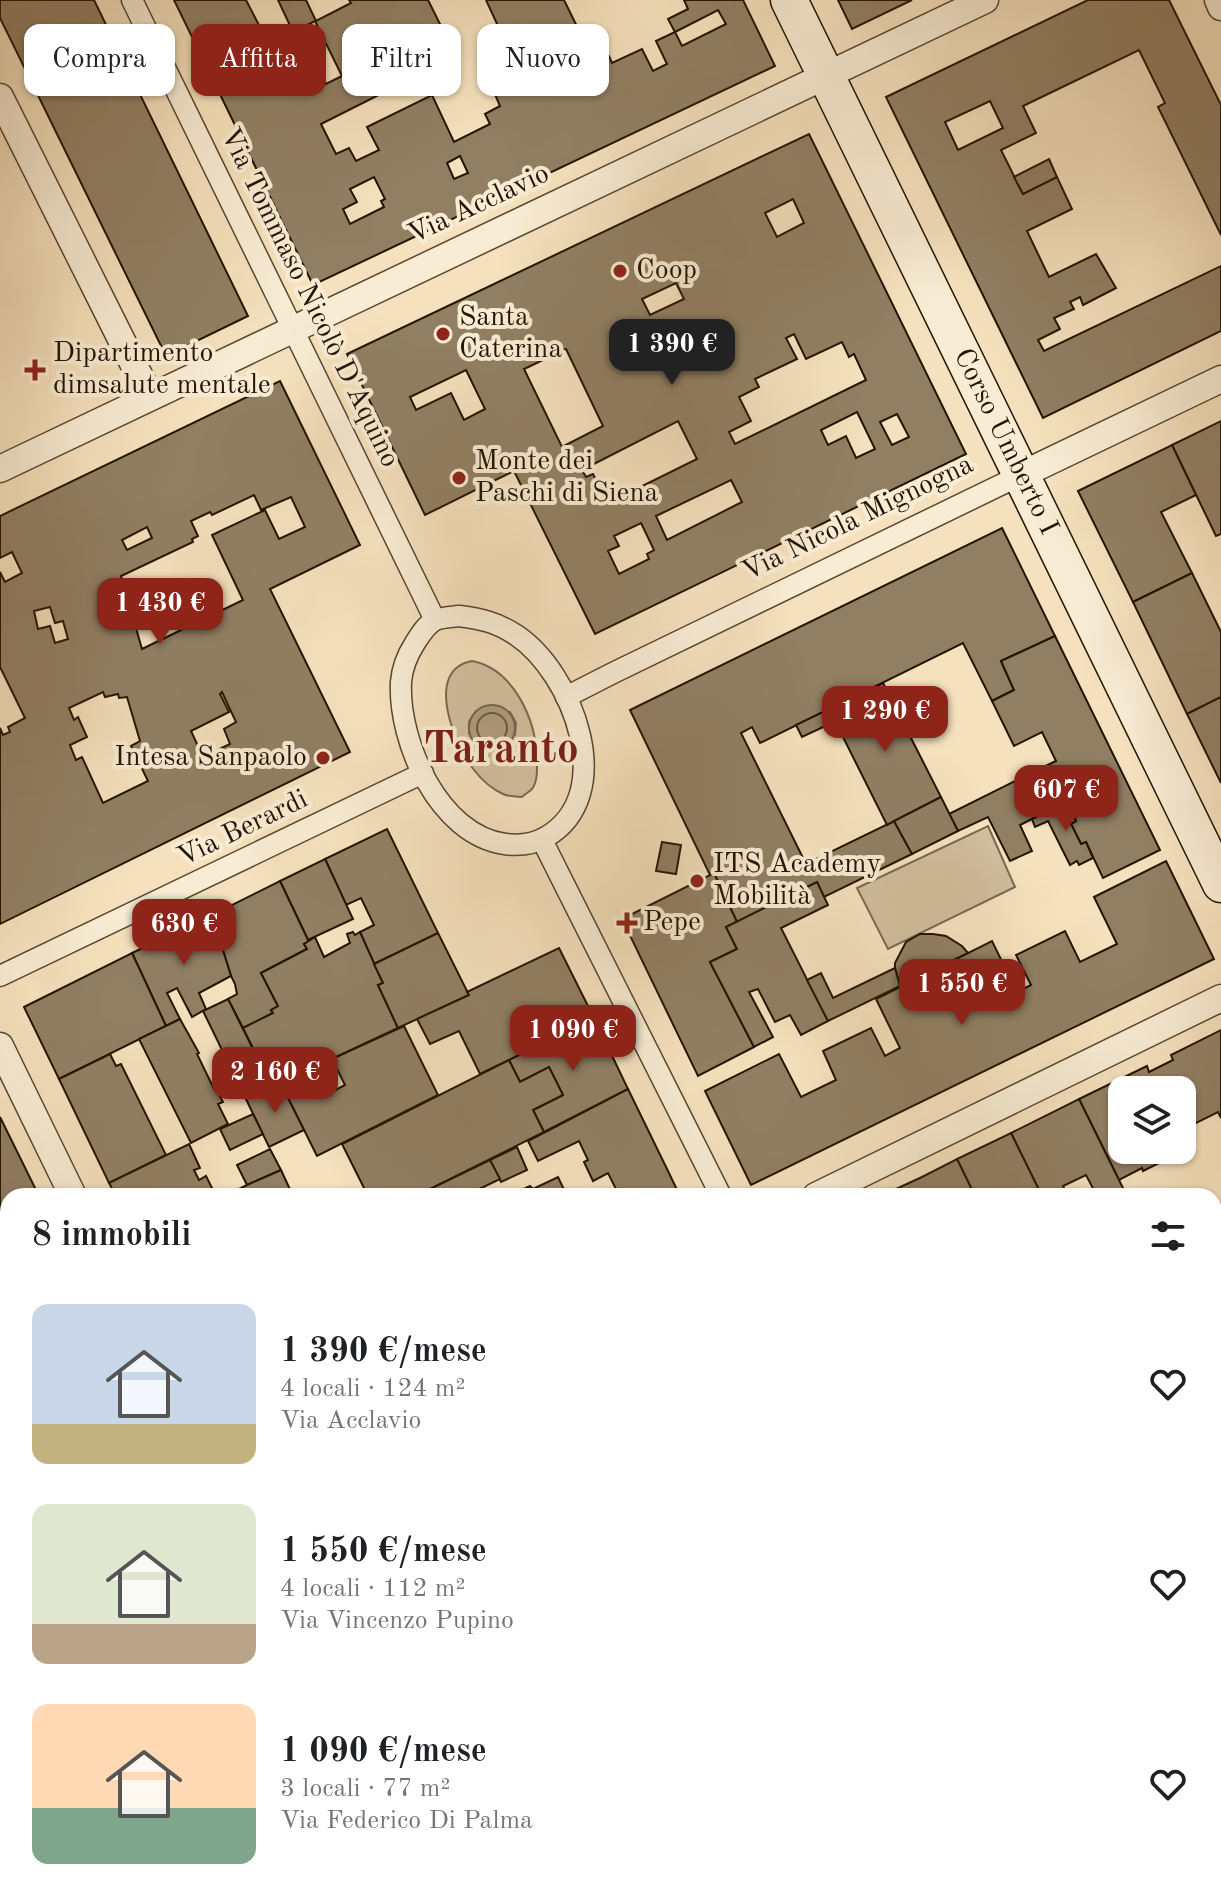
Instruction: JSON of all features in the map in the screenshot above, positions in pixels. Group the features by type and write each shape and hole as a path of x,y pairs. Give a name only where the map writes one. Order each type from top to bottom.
{"main road":[{"name":"Corso Umberto I","path":"789,0 1221,884"}],"street":[{"name":"Via Tommaso Nicolò D'Aquino","path":"132,0 435,620"},
{"name":"Via Acclavio","path":"0,469 985,0"},
{"path":"1218,0 1221,7"},
{"path":"0,97 150,397"},
{"name":"Via Nicola Mignogna","path":"566,697 1221,379"},
{"path":"459,616 488,620 518,636 540,657 566,697 578,723 584,777 576,804 562,827 542,840 521,846 494,842 470,831 450,814 432,790 409,745 401,681 408,654 422,631 435,620 459,616"},
{"name":"Via Berardi","path":"0,976 423,773"},
{"path":"542,840 717,1188"},
{"path":"832,1188 1221,998"},
{"path":"0,1046 69,1188"}],"shaded area":[{"path":"472,661 487,666 500,674 520,698 532,728 537,759 534,786 522,797 505,795 487,784 466,759 452,727 446,693 449,678 457,667","holes":["476,711 510,712 516,723 515,735 469,734 469,722"]},
{"path":"988,826 1015,887 888,949 857,888"}],"water":[{"path":"492,705 501,706 508,712 514,719 514,737 508,744 501,750 492,751 483,750 476,744 470,737 469,728 470,719 476,712 483,706"}],"building":[{"path":"0,0 94,0 106,24 24,24 24,67 0,18"},
{"path":"174,0 246,0 258,24 191,24 191,35"},
{"path":"278,0 306,0 316,21 351,3 349,0 428,0 440,24 342,24 342,76 326,43 326,24 316,24 315,21 289,24"},
{"path":"486,0 564,0 576,24 497,24"},
{"path":"684,0 743,0 775,66 313,285 221,96 326,96 326,84 342,76 342,96 377,96 321,124 336,154 349,148 356,161 379,150 367,127 430,96 454,142 490,124 485,114 500,106 496,96 609,96 609,56 612,63 642,49 653,71 667,64 656,41 675,32 668,19 688,9","holes":["718,10 726,24 682,46 675,32","460,156 468,173 454,179 447,163","374,177 385,199 381,201 384,207 350,224 343,209 357,202 350,189"]},
{"path":"838,0 912,0 852,29"},
{"path":"1088,0 1169,0 1221,105 1221,235 1158,107 1165,103 1139,50 1023,106 1036,133 1001,150 1023,194 1057,177 1072,209 1027,231 1049,277 1096,254 1116,288 1083,305 1080,297 1070,302 1074,309 1054,318 1060,329 1038,340 1044,351 1221,266 1221,331 1043,418 886,97","holes":["990,101 1003,128 958,150 945,122"]},
{"path":"38,96 141,96 248,316 166,356"},
{"path":"809,134 966,454 595,634 514,471 425,515 347,354","holes":["793,199 804,223 777,237 765,213","676,283 684,299 650,315 642,299","794,334 806,359 842,342 849,357 854,354 866,380 735,444 729,432 751,421 739,397 759,387 755,379 797,359 786,338","566,349 603,426 562,447 524,369","466,370 485,409 464,420 451,393 416,410 410,397","857,412 875,449 856,458 846,436 828,445 821,430","897,414 909,437 892,445 880,422","678,421 697,459 608,503 593,474 586,477 582,470","731,480 742,502 667,540 656,516","641,523 654,550 647,554 649,559 619,574 608,551 619,546 614,536"]},
{"path":"1049,159 1057,177 1023,194 1014,177"},
{"path":"280,381 360,545 270,589 350,752 0,924 0,728 3,735 10,732 8,727 25,718 0,667 0,572 5,582 22,573 12,552 0,558 0,516","holes":["254,495 261,510 291,497 305,527 279,539 265,510 212,535 243,600 142,649 121,576 193,542 192,539 198,536 191,521 210,512 212,515","147,527 152,538 127,550 122,540","50,607 55,623 63,621 68,639 55,643 50,626 38,629 34,611","103,692 105,697 118,694 119,698 127,697 140,741 131,746 148,781 103,803 82,757 76,760 70,745 87,737 78,717 74,720 69,708","222,692 236,722 224,729 230,744 203,757 191,731 229,712 220,694"]},
{"path":"1221,421 1221,534 1216,536 1172,445"},
{"path":"1172,445 1196,495 1161,512 1192,573 1133,602 1078,491"},
{"path":"1002,528 1055,636 1001,661 1014,690 992,701 963,643 760,743 752,727 741,733 806,864 894,821 912,854 824,897 817,882 737,922 714,873 710,875 630,710"},
{"path":"1192,573 1221,632 1221,697 1187,714 1133,602"},
{"path":"1055,636 1160,850 1103,878 1086,842 1081,844 1071,824 1076,821 1058,784 1048,789 1039,769 1056,761 1042,732 1014,746 992,701 1014,690 1001,661"},
{"path":"883,683 941,797 887,825 829,709"},
{"path":"1221,697 1221,783 1187,714"},
{"path":"829,709 836,721 802,737 796,725"},
{"path":"1039,769 1048,789 1058,784 1066,802 1020,825 1032,851 1010,861 988,817 958,831 949,814"},
{"path":"941,797 958,831 912,854 894,821"},
{"path":"1066,802 1076,821 1071,824 1081,844 1086,842 1093,858 1079,865 1077,861 1070,865 1048,821 1035,827 1032,819"},
{"path":"387,829 438,933 374,964 360,932 374,925 361,898 346,905 325,859"},
{"path":"662,842 681,845 676,874 656,871"},
{"path":"325,859 353,919 308,940 280,881"},
{"path":"1166,861 1214,959 751,1185 705,1091 779,1054 801,1097 836,1080 823,1051 871,1028 885,1056 900,1048 876,999 992,941 1017,992 1031,985 1016,955 1065,931 1080,962 1117,944 1094,897"},
{"path":"714,873 737,922 726,927 737,949 710,962 754,1047 698,1076 622,919"},
{"path":"280,881 309,942 304,944 307,949 261,973 278,1006 271,1010 273,1013 243,1028 228,999 237,994 212,915"},
{"path":"817,882 828,905 781,928 828,1021 801,1035 790,1015 775,1022 758,989 749,992 773,1037 754,1047 710,962 737,949 726,927"},
{"path":"212,915 231,976 199,993 206,1009 192,1017 177,988 167,993 180,1019 166,1026 132,953"},
{"path":"353,932 355,935 360,932 383,983 378,985 398,1028 272,1087 243,1028 273,1013 271,1010 278,1006 261,973 307,949 304,944 315,937 324,957 350,943 347,934"},
{"path":"438,933 469,995 398,1028 378,985 383,983 374,964"},
{"path":"920,934 946,936 968,953 900,986 895,963 906,942"},
{"path":"559,948 594,1018 480,1074 459,1031 430,1044 417,1019"},
{"path":"132,953 166,1026 59,1079 24,1007"},
{"path":"895,968 900,986 828,1021 807,980 821,973 833,998"},
{"path":"228,999 272,1087 245,1097 203,1011"},
{"path":"594,1018 628,1089 544,1132 533,1110 563,1095 549,1067 520,1082 509,1060"},
{"path":"180,1019 223,1102 218,1104 228,1124 191,1143 139,1039"},
{"path":"404,1026 438,1095 317,1156 281,1084 315,1067 328,1094 345,1085 332,1059"},
{"path":"1221,1030 1221,1118 1218,1112 1196,1123 1196,1076 1126,1076 1147,1066 1149,1072 1173,1060 1171,1055"},
{"path":"110,1054 116,1066 121,1064 166,1155 109,1183 59,1079"},
{"path":"509,1060 520,1082 549,1067 563,1095 533,1110 544,1132 432,1188 364,1188 342,1144"},
{"path":"281,1084 304,1130 269,1147 245,1097"},
{"path":"1108,1085 1108,1158 1079,1099"},
{"path":"628,1089 676,1188 616,1188 608,1173 593,1181 579,1141 538,1161 528,1141"},
{"path":"1079,1099 1108,1158 1108,1164 1111,1164 1123,1188 1093,1188 1086,1175 1064,1188 1038,1188 1011,1133"},
{"path":"253,1114 263,1134 230,1150 220,1129"},
{"path":"0,1117 35,1188 0,1188"},
{"path":"1011,1133 1038,1188 971,1188 957,1159"},
{"path":"189,1144 200,1168 194,1170 199,1180 206,1176 212,1188 112,1188 109,1183"},
{"path":"517,1147 527,1170 501,1182 490,1160"},
{"path":"270,1149 281,1170 247,1185 237,1165"},
{"path":"957,1159 971,1188 898,1188"},
{"path":"490,1160 500,1179 481,1188 432,1188"},
{"path":"1111,1164 1157,1164 1143,1171 1142,1168 1119,1180"},
{"path":"281,1170 289,1188 241,1188"},
{"path":"558,1177 563,1188 535,1188"}],"place":[{"name":"Coop","path":"620,271"},
{"name":"Santa Caterina","path":"443,334"},
{"name":"Dipartimento dimsalute mentale","path":"35,370"},
{"name":"Monte dei Paschi di Siena","path":"459,478"},
{"name":"Intesa Sanpaolo","path":"323,758"},
{"name":"ITS Academy Mobilità","path":"697,881"},
{"name":"Pepe","path":"627,923"}],"district":[{"name":"Taranto","path":"501,750"}]}
